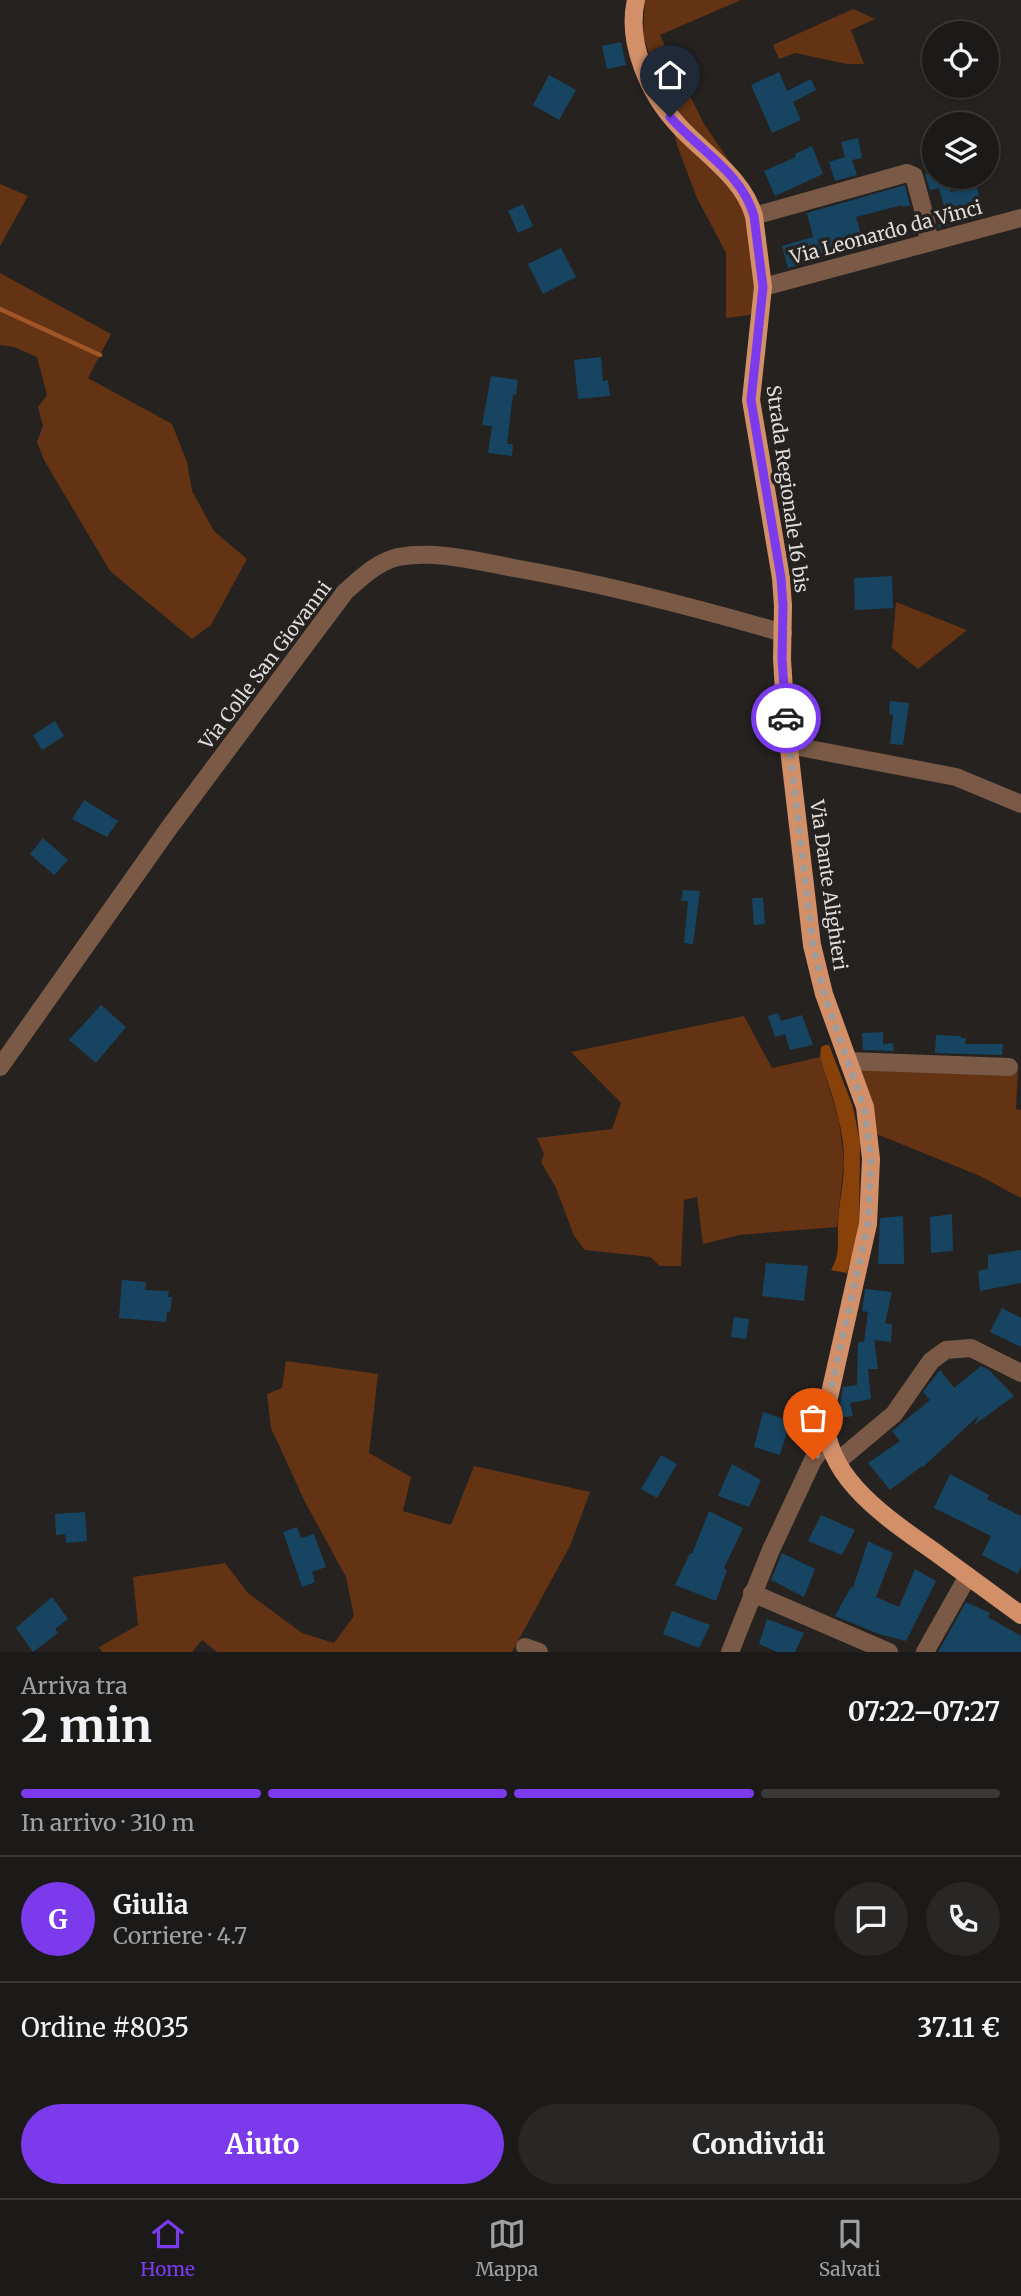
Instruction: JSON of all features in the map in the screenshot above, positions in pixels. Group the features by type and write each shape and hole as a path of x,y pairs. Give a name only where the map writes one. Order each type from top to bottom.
{"main road":[{"name":"Strada Regionale 16 bis","path":"636,1 633,24 635,42 655,93 678,126 724,169 751,205 754,216 763,287 751,400 781,578 782,659 793,772"},
{"name":"Via Dante Alighieri","path":"793,772 813,945 824,994 864,1107 871,1159 868,1224 826,1411 828,1440 838,1461 859,1491 879,1512 1021,1615"}],"street":[{"path":"754,216 907,173 914,176 927,225 928,243"},
{"name":"Via Leonardo da Vinci","path":"763,287 1021,218"},
{"name":"Via Colle San Giovanni","path":"0,1067 169,828 345,592 373,567 396,558 424,555 455,557 583,580 783,633"},
{"path":"789,745 956,777 1021,804"},
{"path":"848,1061 1009,1067"},
{"path":"838,1461 894,1414 931,1361 946,1350 971,1348 1021,1373"},
{"path":"730,1652 752,1594 813,1460 828,1440"},
{"path":"925,1652 968,1576"},
{"path":"752,1594 889,1652"}],"shaded area":[{"path":"645,0 741,0 660,35 704,124 737,172 769,293 750,315 726,318 726,253 697,198 678,148 674,133 677,113 655,70 643,36"},
{"path":"853,9 875,19 851,30 864,64 847,64 795,53 779,59 773,45"},
{"path":"0,184 28,196 0,246"},
{"path":"0,273 111,334 88,378 172,424 187,462 192,491 214,531 247,559 211,625 192,639 110,571 44,460 37,442 43,426 38,407 47,395 37,357 14,347 0,345"},
{"path":"896,602 967,630 918,669 892,648"},
{"path":"744,1016 772,1068 820,1057 839,1121 844,1161 837,1227 739,1235 703,1244 697,1197 684,1200 681,1266 660,1266 650,1257 585,1250 574,1236 556,1188 541,1162 544,1154 537,1138 612,1129 621,1103 571,1052"},
{"path":"829,1045 853,1107 860,1142 859,1233 847,1273 831,1270 837,1252 844,1150 836,1109 820,1057 821,1047"},
{"path":"855,1069 1018,1070 1016,1109 1021,1110 1021,1198 980,1176 874,1133"},
{"path":"286,1361 378,1374 369,1453 411,1477 403,1511 451,1525 474,1466 590,1492 570,1546 512,1652 217,1652 202,1640 192,1652 102,1652 99,1647 138,1625 133,1577 225,1563 248,1593 302,1633 334,1643 354,1616 346,1577 305,1502 271,1428 267,1394 282,1388"}],"building":[{"path":"621,42 626,65 607,69 602,46"},
{"path":"779,72 787,91 811,79 816,90 793,102 801,120 772,133 751,85"},
{"path":"549,75 576,90 559,120 533,105"},
{"path":"858,138 862,158 852,160 857,175 835,181 829,162 845,157 841,142"},
{"path":"812,146 823,174 775,196 764,171 796,157 795,154"},
{"path":"905,185 910,205 856,217 865,248 788,268 782,246 813,237 807,213"},
{"path":"939,189 950,189 951,192 977,189 983,209 958,215 960,223 939,228 938,224 948,221"},
{"path":"523,204 533,226 518,233 508,211"},
{"path":"561,248 576,277 543,294 528,264"},
{"path":"601,357 603,381 608,380 610,396 578,399 574,360"},
{"path":"491,376 518,380 516,395 513,394 507,444 513,444 512,456 488,453 492,426 482,425"},
{"path":"892,576 893,608 855,610 854,578"},
{"path":"890,701 909,703 903,745 890,744 893,715 889,714"},
{"path":"55,721 64,736 42,750 33,735"},
{"path":"84,800 118,821 107,837 72,819"},
{"path":"43,838 68,860 54,875 30,854"},
{"path":"683,890 700,891 693,944 684,943 688,901 681,901"},
{"path":"752,898 763,898 765,924 754,925"},
{"path":"101,1005 126,1027 96,1063 69,1040"},
{"path":"778,1013 781,1021 802,1015 813,1045 790,1050 785,1034 775,1037 768,1016"},
{"path":"883,1032 883,1044 893,1043 894,1051 863,1050 862,1033"},
{"path":"936,1035 961,1036 966,1038 965,1044 1003,1044 1002,1055 935,1053"},
{"path":"952,1214 953,1251 931,1253 930,1217"},
{"path":"903,1216 904,1264 878,1264 880,1218"},
{"path":"1021,1250 1021,1283 980,1291 978,1271 988,1269 988,1255"},
{"path":"766,1263 808,1266 804,1301 762,1296"},
{"path":"122,1280 146,1282 145,1290 169,1291 168,1297 172,1297 166,1322 119,1318"},
{"path":"865,1289 892,1292 885,1323 892,1324 891,1342 874,1340 878,1369 868,1369 871,1399 850,1403 853,1416 838,1418 843,1387 857,1385 858,1342 864,1342 868,1312 862,1311"},
{"path":"1002,1308 1021,1318 1021,1347 990,1332"},
{"path":"734,1317 749,1319 746,1339 731,1337"},
{"path":"981,1366 989,1370 1014,1396 974,1425 979,1415 923,1467 890,1490 868,1463 900,1441 892,1431 930,1400 923,1392 940,1370 954,1388"},
{"path":"763,1412 790,1421 780,1455 754,1447"},
{"path":"661,1455 677,1464 657,1498 641,1489"},
{"path":"732,1464 761,1480 749,1507 718,1496"},
{"path":"950,1474 989,1495 987,1499 1021,1516 1021,1566 1018,1574 982,1555 991,1536 934,1508"},
{"path":"709,1511 743,1528 724,1568 727,1570 716,1601 675,1585 690,1553 692,1554"},
{"path":"85,1512 87,1541 66,1543 65,1534 56,1535 55,1514"},
{"path":"821,1515 855,1530 842,1555 808,1541"},
{"path":"297,1527 301,1538 314,1534 326,1567 312,1572 315,1582 302,1587 283,1532"},
{"path":"868,1541 893,1553 876,1597 899,1607 915,1569 936,1581 906,1641 879,1634 835,1616 851,1587 853,1588"},
{"path":"782,1553 815,1569 804,1597 771,1580"},
{"path":"52,1597 68,1619 55,1629 58,1633 33,1652 16,1628"},
{"path":"966,1602 990,1613 988,1617 1021,1636 1021,1652 938,1652"},
{"path":"672,1611 710,1625 699,1648 663,1634"},
{"path":"767,1619 804,1633 795,1652 777,1652 759,1644"}],"waterway":[{"path":"0,309 100,355"}],"way so far":[{"path":"786,718 813,945 824,994 864,1107 871,1159 868,1224 859,1274 826,1411 828,1440 813,1460"}],"route":[{"path":"670,117 724,169 751,205 754,216 763,287 751,400 781,578 786,718"}]}
